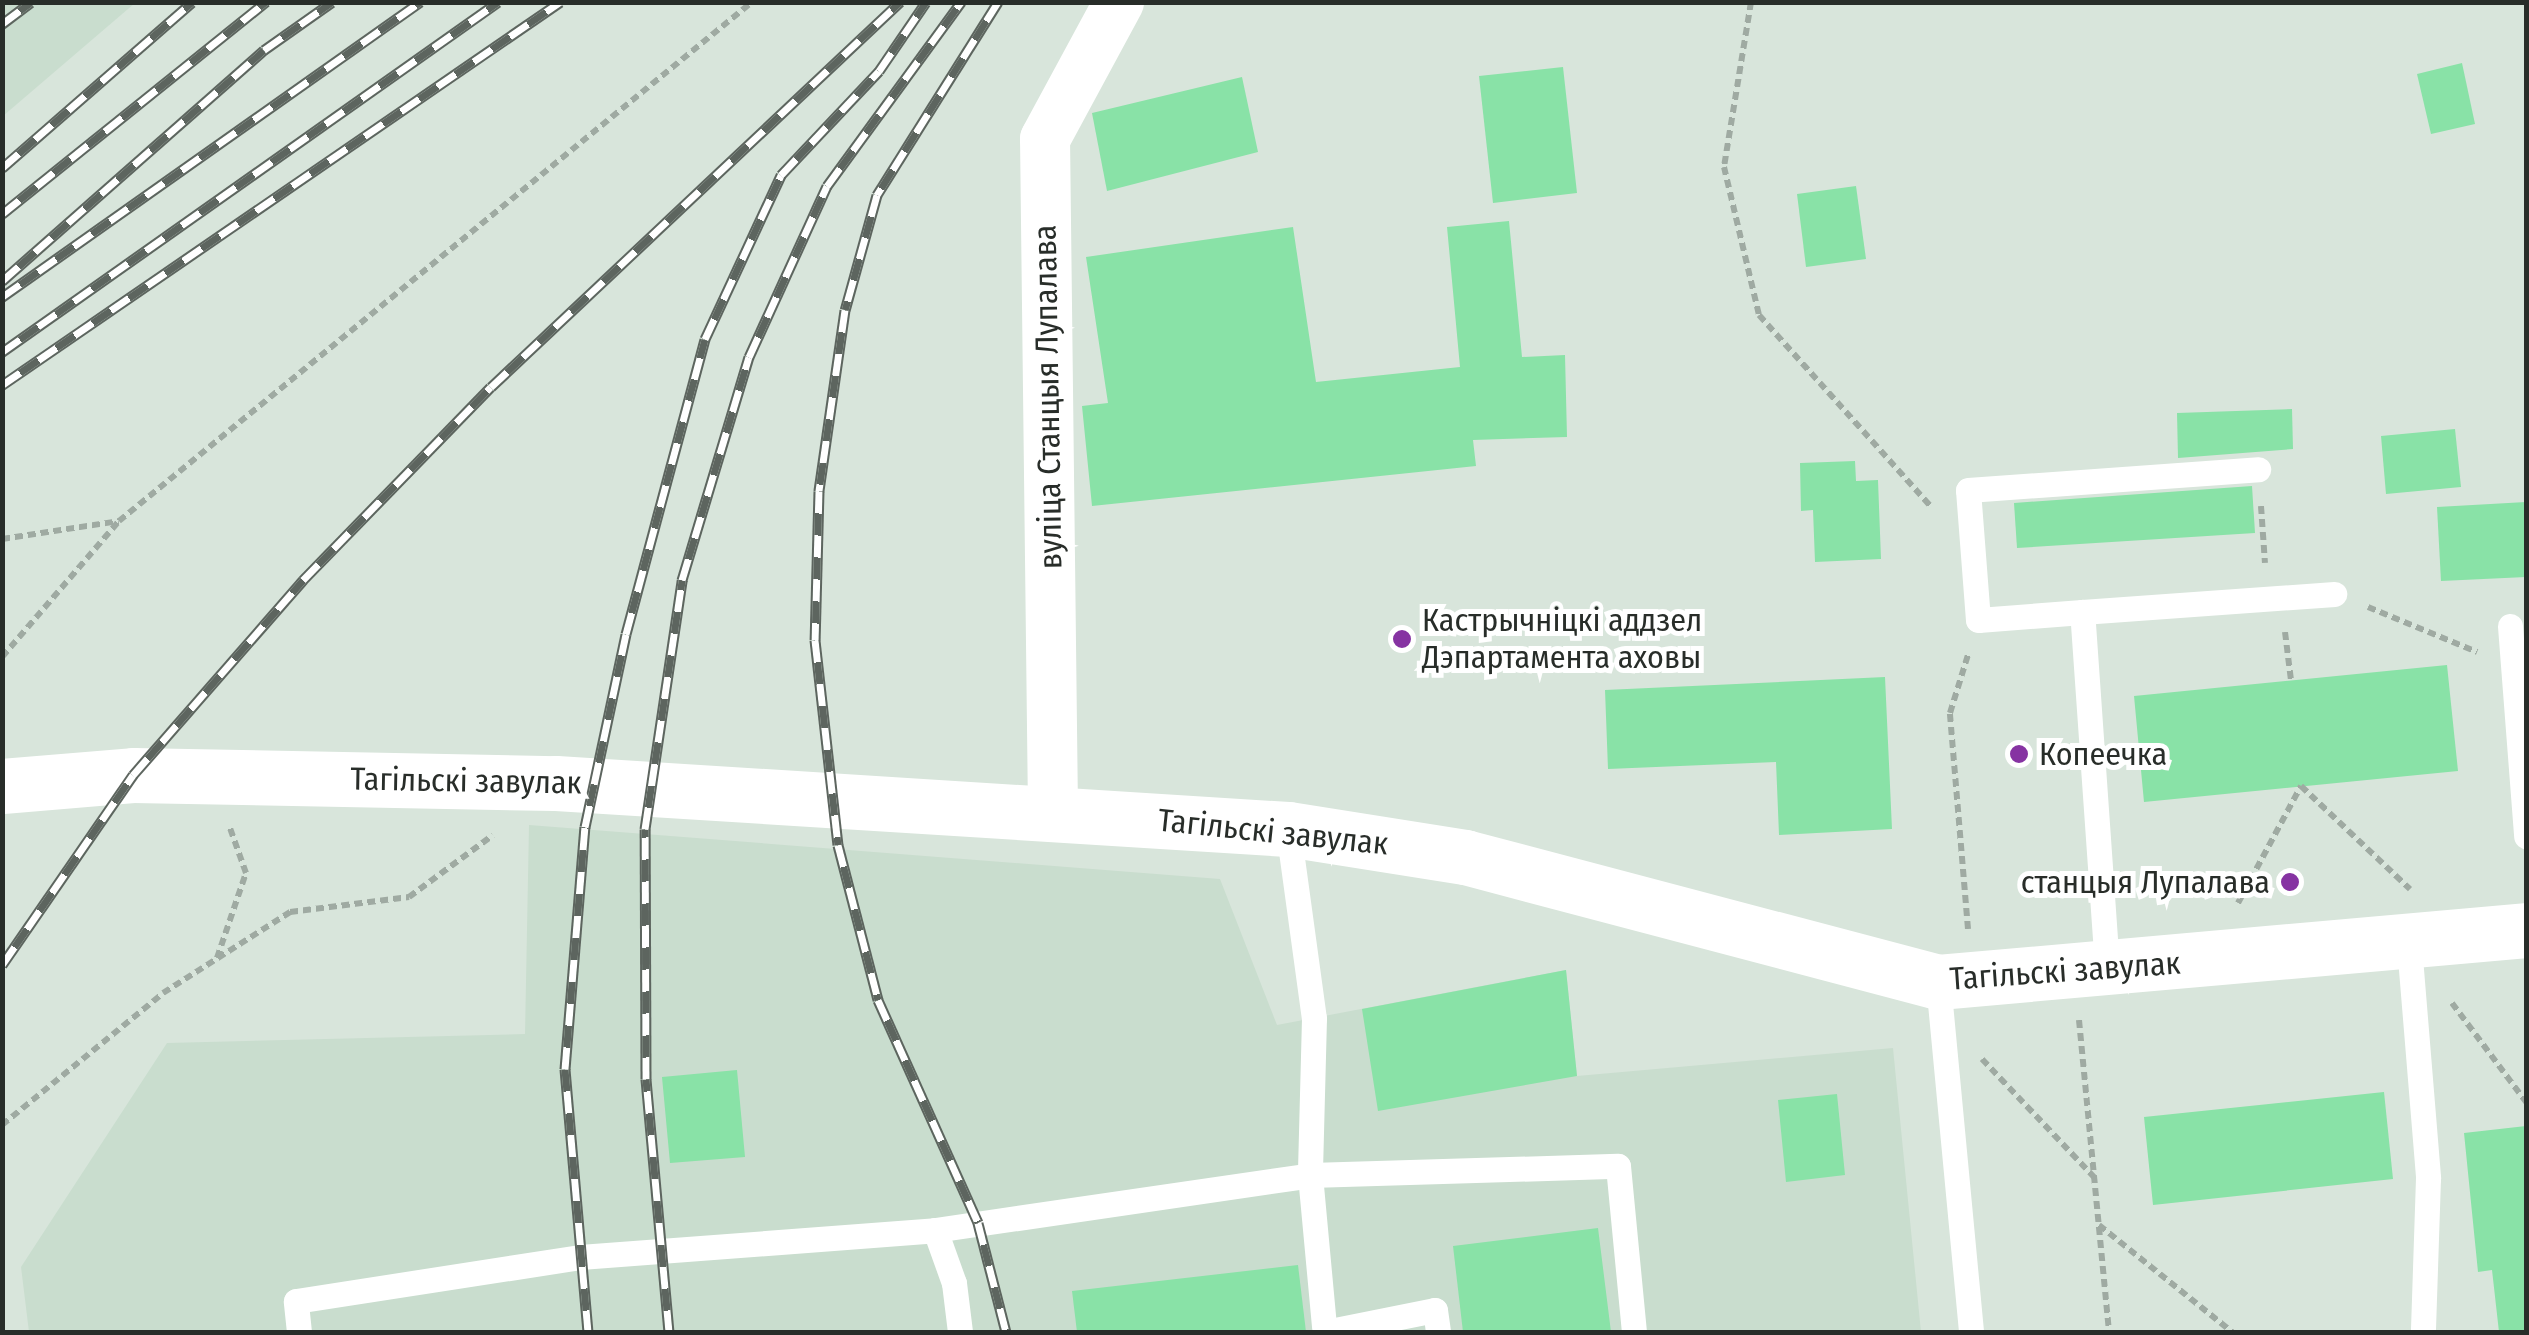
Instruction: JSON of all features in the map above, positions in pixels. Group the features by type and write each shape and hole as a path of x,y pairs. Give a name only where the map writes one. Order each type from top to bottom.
{"main road":[{"name":"Тагільскі завулак","path":"2,786 212,776 556,782 1288,829 1465,857 1951,993 2412,919 2526,930"}],"street":[{"name":"вуліца Станцыя Лупалава","path":"1052,811 1044,139 1119,2"}],"lane":[{"path":"2258,469 1968,490 1978,620 2334,594"},
{"path":"2082,612 2090,969"},
{"path":"2510,626 2526,836"},
{"path":"1288,829 1314,1018 1310,1175 1324,1330 1436,1310 1438,1332"},
{"path":"2412,919 2428,1178 2423,1332"},
{"path":"1951,993 1971,1332"},
{"path":"299,1332 296,1301 660,1248 935,1230 1310,1175 1618,1166 1634,1332"},
{"path":"935,1230 954,1284 960,1332"}],"path":[{"path":"2,657 119,521 752,2"},
{"path":"1751,2 1724,167 1759,315 1973,553"},
{"path":"2258,469 2275,598 2291,680"},
{"path":"2,539 119,521"},
{"path":"2334,594 2513,666"},
{"path":"1978,620 1950,713 1951,993 2094,1176"},
{"path":"212,776 246,873 217,959"},
{"path":"2,1125 163,993 290,912 410,897 556,782"},
{"path":"2237,906 2301,786 2412,919 2526,1102"},
{"path":"2090,969 2094,1176 2109,1332"},
{"path":"2098,1224 2232,1332"}],"shaded area":[{"path":"3,2 135,2 135,3 3,116"},
{"path":"529,825 1220,879 1277,1025 1566,970 1577,1076 1893,1048 1921,1332 29,1332 21,1267 167,1043 525,1034"}],"building":[{"path":"2462,63 2475,124 2431,134 2417,74"},
{"path":"1563,67 1577,193 1493,203 1479,76"},
{"path":"1242,77 1258,152 1107,191 1092,113"},
{"path":"1856,186 1866,259 1806,267 1797,194"},
{"path":"1509,221 1522,357 1565,355 1567,437 1473,440 1476,466 1092,506 1082,406 1108,403 1086,257 1293,227 1316,382 1460,367 1447,227"},
{"path":"2292,409 2293,449 2178,458 2177,413"},
{"path":"2455,429 2461,487 2386,494 2381,436"},
{"path":"1855,461 1856,481 1878,480 1881,559 1815,562 1813,510 1801,511 1800,463"},
{"path":"2252,486 2255,533 2017,548 2014,503"},
{"path":"2526,502 2526,577 2441,581 2437,507"},
{"path":"2447,665 2458,771 2144,802 2134,696"},
{"path":"1885,677 1892,829 1779,835 1776,762 1608,769 1605,690"},
{"path":"1566,970 1577,1076 1378,1111 1362,1009"},
{"path":"737,1070 745,1157 670,1163 662,1077"},
{"path":"2384,1092 2393,1179 2153,1205 2144,1117"},
{"path":"1837,1094 1845,1175 1786,1182 1778,1100"},
{"path":"2526,1126 2526,1332 2499,1332 2492,1270 2478,1272 2464,1133"},
{"path":"1598,1228 1611,1332 1463,1332 1453,1246"},
{"path":"1298,1265 1306,1332 1077,1332 1072,1291"}],"railway":[{"path":"2,24 31,2"},
{"path":"2,168 192,2"},
{"path":"2,214 266,2"},
{"path":"2,281 264,50 332,2"},
{"path":"2,297 420,2"},
{"path":"2,352 498,2"},
{"path":"2,385 560,2"},
{"path":"2,965 133,775 303,580 491,387 900,2"},
{"path":"588,1332 565,1069 585,827 626,634 705,339 781,175 879,71 926,2"},
{"path":"669,1332 646,1079 645,829 682,580 749,357 827,186 961,2"},
{"path":"998,2 877,195 845,310 819,491 815,640 838,845 878,1000 978,1223 1006,1332"}],"place":[{"name":"Кастрычніцкі аддзел Дэпартамента аховы","path":"1402,639"},
{"name":"Копеечка","path":"2019,754"},
{"name":"станцыя Лупалава","path":"2290,882"}]}
